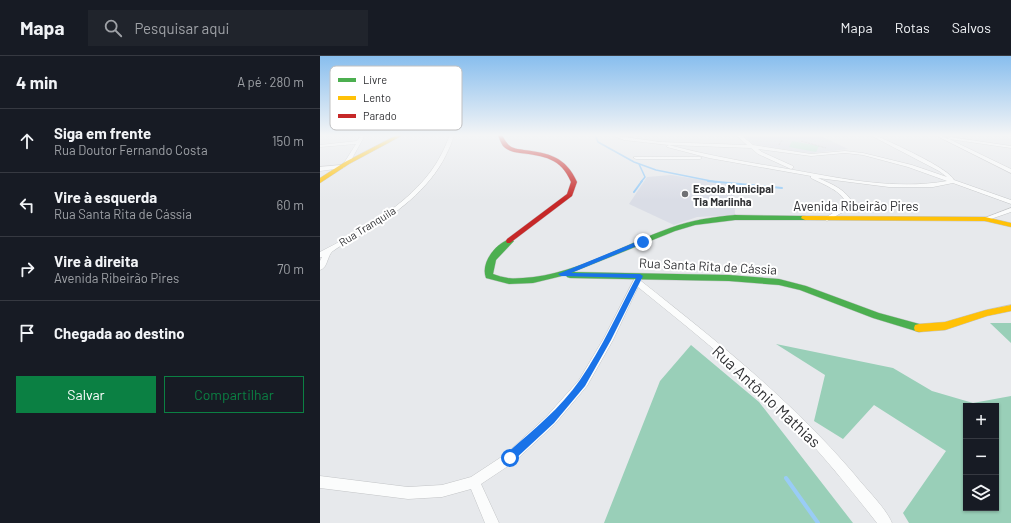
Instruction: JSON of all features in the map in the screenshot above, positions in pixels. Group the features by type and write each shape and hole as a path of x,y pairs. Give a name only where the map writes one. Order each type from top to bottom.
{"street":[{"path":"320,169 344,165 349,157"},
{"path":"320,181 360,157"},
{"name":"Rua Tranquila","path":"320,255 374,224 403,203 435,168 441,157"},
{"name":"Avenida Ribeirão Pires","path":"554,157 558,158 572,176 574,182 570,195 497,251 489,262 488,271 489,276 496,280 510,282 561,274 679,227 695,222 726,218 985,219 1011,225"},
{"path":"711,157 807,173 886,184 928,185 952,182"},
{"path":"768,157 807,173 836,189 850,201 848,207 827,219"},
{"path":"877,157 1011,202"},
{"path":"916,157 942,170 951,178 952,182"},
{"path":"982,157 1011,171"},
{"path":"636,158 717,158"},
{"path":"1004,200 1011,197"},
{"path":"985,219 1011,210"},
{"path":"320,268 329,250"},
{"name":"Rua Santa Rita de Cássia","path":"561,274 638,279 729,278 779,282 803,288 876,316 918,328 938,329 955,325 984,314 1011,308"},
{"path":"320,482 408,493 442,491 474,482 510,458 551,420 582,383 608,340 638,279"},
{"name":"Rua Antônio Mathias","path":"638,279 758,382 799,421 840,467 885,523"},
{"path":"474,482 492,523"}],"shaded area":[{"name":"Escola Municipal Tia Mariinha","path":"671,175 734,185 735,215 697,217 674,225 629,204 647,177"}],"green space":[{"path":"990,323 1011,323 1011,343"},
{"path":"776,344 893,368 932,391 973,403 1011,396 1011,523 909,523 903,513 946,451 874,405 843,439 814,421 825,375"},
{"path":"691,345 759,402 853,523 604,523 660,381"}],"waterway":[{"path":"625,157 656,170 714,182"},
{"path":"639,164 645,177 641,182"},
{"path":"634,192 642,181"},
{"path":"708,181 714,182"},
{"path":"714,182 782,188"},
{"path":"786,478 818,523"}],"traffic: fast":[{"path":"510,241 491,260 489,265 489,276 509,281 533,280 561,273 672,230 707,220 735,217 805,218"},
{"path":"570,275 729,278 779,282 803,288 876,316 919,328"}],"traffic: slow":[{"path":"320,181 359,157"},
{"path":"805,218 985,219 1011,225"},
{"path":"919,328 945,326 986,313 1011,308"}],"traffic: jam":[{"path":"510,241 570,195 574,182 570,173 560,162 550,157"}],"place":[{"name":"Escola Municipal Tia Mariinha","path":"685,194"}],"route":[{"path":"510,458 551,420 582,383 608,340 640,276 561,274 583,267 643,242"}]}
